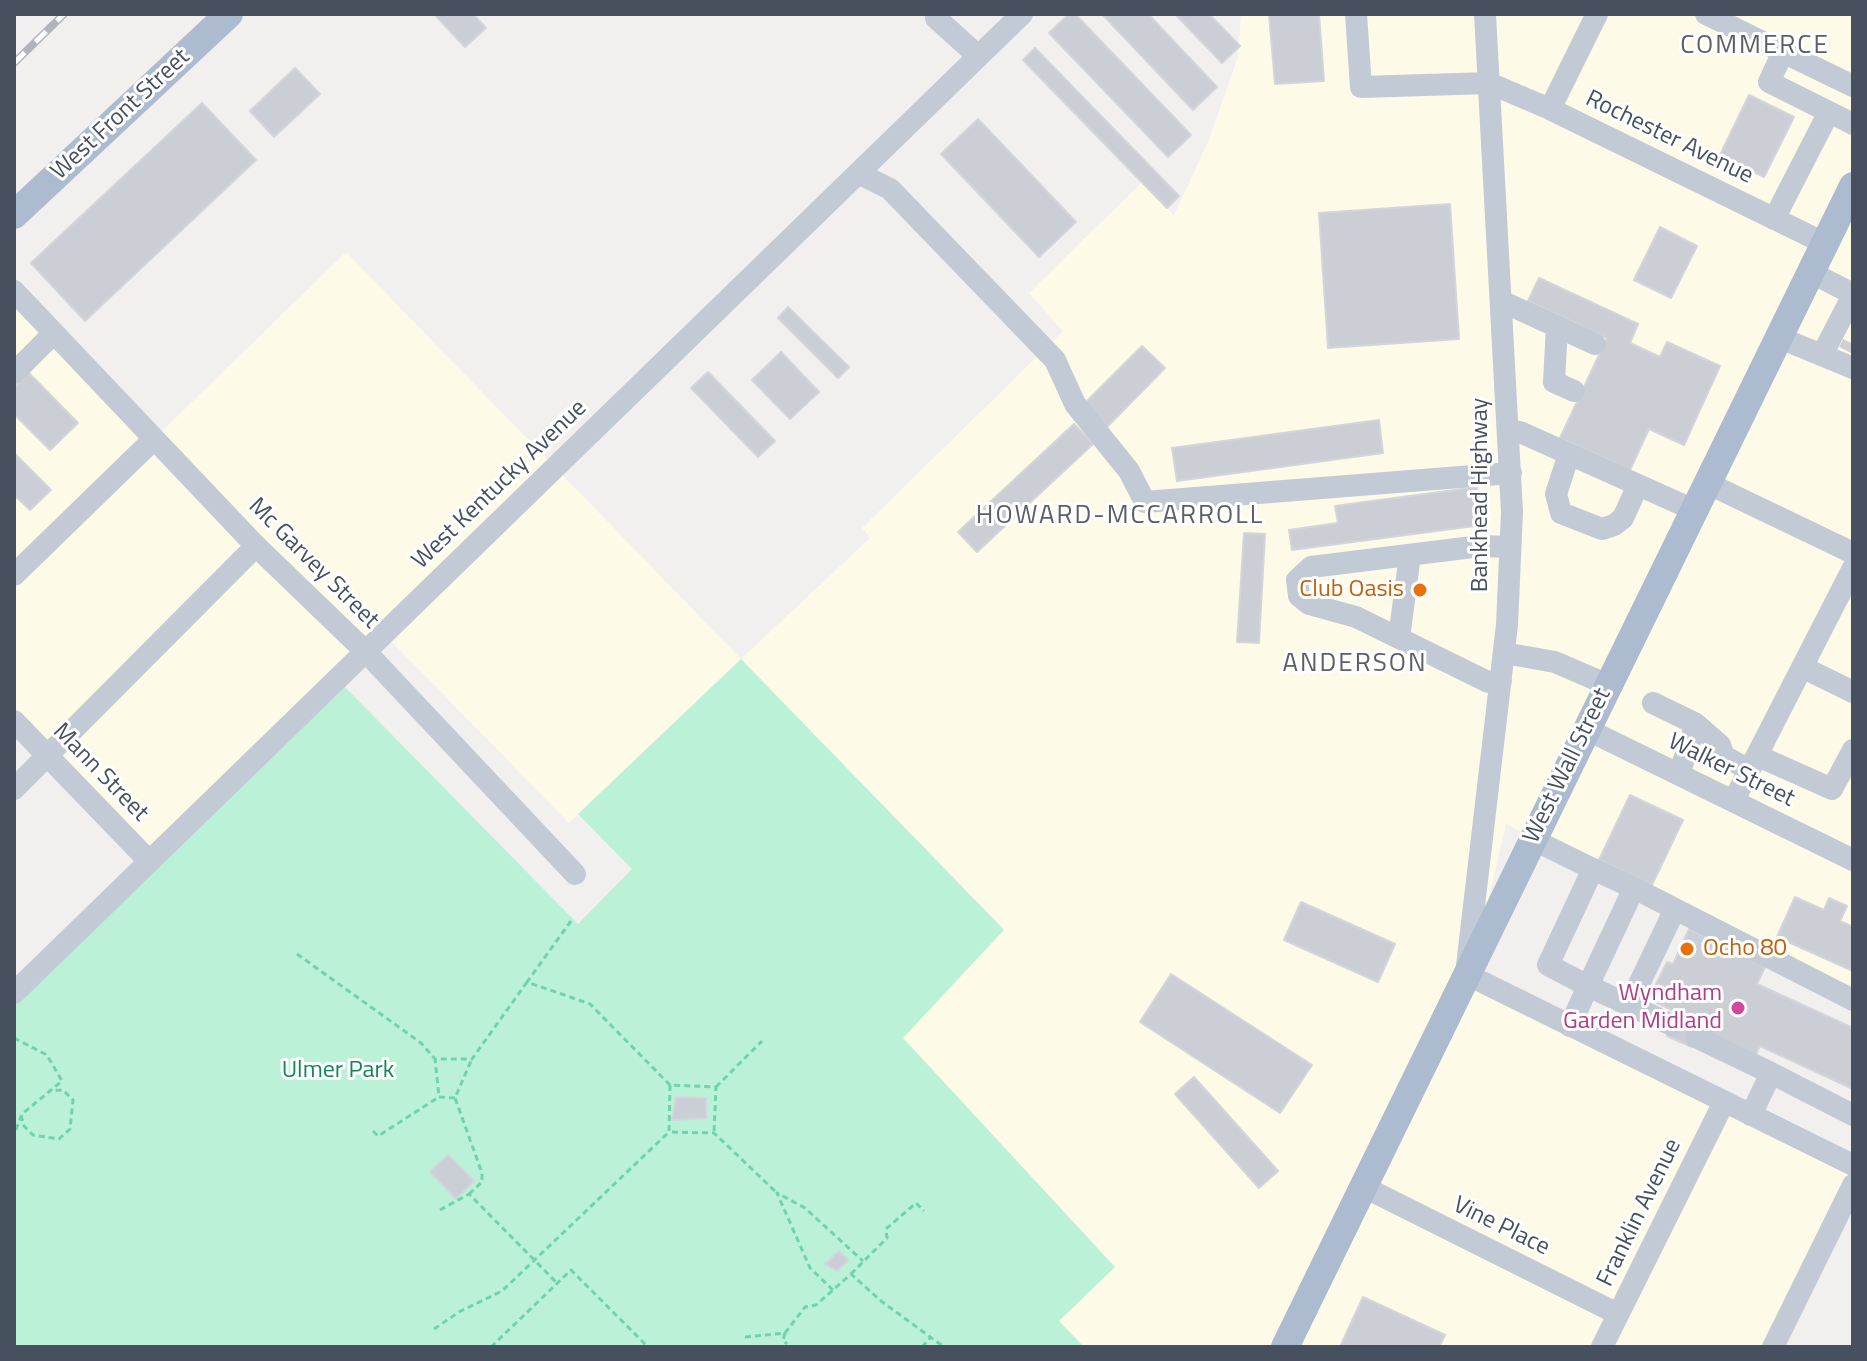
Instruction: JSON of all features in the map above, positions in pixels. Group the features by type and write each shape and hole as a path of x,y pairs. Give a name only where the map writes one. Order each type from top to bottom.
{"main road":[{"name":"West Front Street","path":"14,215 229,14"},
{"name":"West Wall Street","path":"1285,1347 1853,186"}],"street":[{"name":"West Kentucky Avenue","path":"14,993 1022,14"},
{"path":"1356,14 1361,87 1489,83"},
{"name":"Bankhead Highway","path":"1466,974 1504,653 1510,547 1511,473 1485,14"},
{"path":"1550,109 1597,14"},
{"path":"1706,14 1853,86"},
{"path":"936,15 978,56"},
{"path":"1783,52 1769,82 1853,124"},
{"name":"Rochester Avenue","path":"1489,83 1550,109 1824,243"},
{"path":"1774,219 1829,112"},
{"path":"858,173 890,189 1055,360 1075,404 1129,471 1145,502 1511,473"},
{"path":"1778,337 1841,360 1853,294 1810,272"},
{"name":"Mc Garvey Street","path":"14,291 256,546 366,652 575,874"},
{"path":"1501,301 1595,344"},
{"path":"1557,326 1554,382 1574,391"},
{"path":"14,373 54,333"},
{"path":"1509,432 1520,432 1694,510"},
{"path":"14,575 154,439"},
{"path":"1569,454 1556,494 1561,513 1602,529 1614,525 1623,518 1638,485"},
{"path":"1707,483 1853,552"},
{"path":"14,789 256,546"},
{"path":"1501,681 1488,682 1356,617 1309,604 1299,596 1297,580 1311,567 1481,546 1510,547"},
{"path":"1399,638 1410,555"},
{"path":"1734,800 1853,568"},
{"path":"1504,653 1555,662 1608,685"},
{"path":"1804,668 1853,692"},
{"path":"1653,703 1696,724 1720,745 1724,756 1832,789 1853,750"},
{"name":"Mann Street","path":"14,721 149,861"},
{"path":"1679,774 1696,724"},
{"name":"Walker Street","path":"1586,729 1852,859"},
{"path":"1532,839 1853,1000"},
{"path":"1593,869 1548,965 1672,1025"},
{"path":"1570,1026 1634,888"},
{"path":"1629,1005 1675,909"},
{"path":"1466,974 1853,1165"},
{"path":"1696,1037 1853,1115"},
{"path":"1751,1115 1771,1073"},
{"name":"Franklin Avenue","path":"1602,1347 1724,1102"},
{"path":"1773,1347 1853,1185"},
{"name":"Vine Place","path":"1362,1186 1618,1314"}],"path":[{"path":"440,1210 469,1194 482,1182 482,1173 455,1098 472,1059 571,921"},
{"path":"297,954 421,1043 435,1059 439,1097"},
{"path":"527,982 590,1004 670,1085 716,1087"},
{"path":"14,1038 38,1048 52,1062 62,1081 21,1115 14,1135"},
{"path":"714,1133 716,1087 762,1041"},
{"path":"435,1059 472,1059"},
{"path":"669,1132 670,1085"},
{"path":"21,1115 24,1126 33,1135 59,1139 70,1129 73,1100 63,1090 48,1091"},
{"path":"373,1131 378,1136 439,1097 455,1098"},
{"path":"434,1329 459,1312 496,1295 669,1132 714,1133 777,1193 805,1208 863,1261"},
{"path":"777,1193 810,1268 833,1290"},
{"path":"469,1194 557,1283"},
{"path":"787,1344 783,1340 785,1333 805,1307 816,1305 851,1274 887,1238 886,1229 916,1203 924,1211"},
{"path":"491,1347 571,1270 648,1347"},
{"path":"851,1274 881,1301 944,1347"},
{"path":"745,1337 785,1333"},
{"path":"922,1347 931,1337"}],"shaded area":[{"path":"1241,14 1853,14 1853,994 1506,824 1478,944 1463,976 1853,1169 1768,1347 1084,1347 1058,1321 1115,1267 903,1038 1004,929 741,660 569,823 390,640 150,862 14,722 14,297 153,440 346,252 741,659 870,538 862,528 1063,331 1029,293 1141,183 1174,215 1208,142 1238,57"}],"green space":[{"name":"Ulmer Park","path":"741,659 1004,930 903,1038 1115,1267 1059,1321 1084,1347 14,1347 14,1002 342,684 578,924 632,869 578,814"}],"building":[{"path":"434,14 473,14 486,28 465,47"},
{"path":"1069,14 1075,14 1191,135 1168,157 1049,33"},
{"path":"1102,14 1148,14 1217,87 1193,110"},
{"path":"1175,14 1209,14 1240,46 1222,63"},
{"path":"1269,14 1319,14 1324,81 1275,84"},
{"path":"1035,48 1179,196 1167,208 1023,60"},
{"path":"295,68 320,94 274,137 250,111"},
{"path":"1749,95 1794,117 1764,177 1720,155"},
{"path":"202,103 256,160 85,321 31,263"},
{"path":"978,119 1076,222 1039,257 941,154"},
{"path":"1450,204 1459,339 1328,348 1319,213"},
{"path":"1660,227 1697,246 1671,298 1634,280"},
{"path":"1539,278 1638,324 1630,343 1660,357 1667,342 1720,366 1684,445 1649,429 1630,470 1560,438 1607,338 1528,301"},
{"path":"788,307 849,367 838,378 778,318"},
{"path":"1142,346 1165,368 1106,428 1083,405"},
{"path":"781,352 819,392 790,419 752,380"},
{"path":"708,372 775,441 758,457 691,388"},
{"path":"29,373 78,423 50,450 14,414 14,388"},
{"path":"1379,420 1383,453 1177,481 1172,448"},
{"path":"1074,424 1093,444 977,552 958,532"},
{"path":"14,453 51,490 30,510 14,495"},
{"path":"1477,487 1482,525 1292,550 1289,530 1338,523 1335,506"},
{"path":"1244,533 1265,534 1259,643 1237,642"},
{"path":"1630,795 1683,820 1652,885 1599,860"},
{"path":"1795,897 1824,910 1829,898 1847,906 1840,921 1853,927 1853,971 1777,937"},
{"path":"1301,902 1395,944 1378,982 1284,940"},
{"name":"Wyndham Garden Midland","path":"1689,929 1766,965 1757,984 1853,1028 1853,1089 1760,1046 1756,1054 1700,1029 1692,1047 1667,1036 1678,1013 1655,1002 1663,987 1656,984 1667,962 1673,964"},
{"path":"1171,974 1312,1065 1280,1113 1140,1022"},
{"path":"1194,1077 1278,1171 1259,1188 1175,1094"},
{"path":"676,1097 706,1098 706,1118 672,1120"},
{"path":"448,1155 474,1181 456,1199 430,1172"},
{"path":"839,1251 848,1260 837,1271 825,1264"},
{"path":"1363,1297 1445,1335 1439,1347 1340,1347"}],"tunnel":[{"path":"1849,352 1853,344"}],"railway":[{"path":"14,63 64,14"}],"place":[{"name":"Club Oasis","path":"1420,590"},
{"name":"Ocho 80","path":"1687,949"},
{"name":"Wyndham Garden Midland","path":"1738,1008"}],"district":[{"name":"COMMERCE","path":"1755,47"},
{"name":"HOWARD-MCCARROLL","path":"1120,517"},
{"name":"ANDERSON","path":"1355,665"}]}
